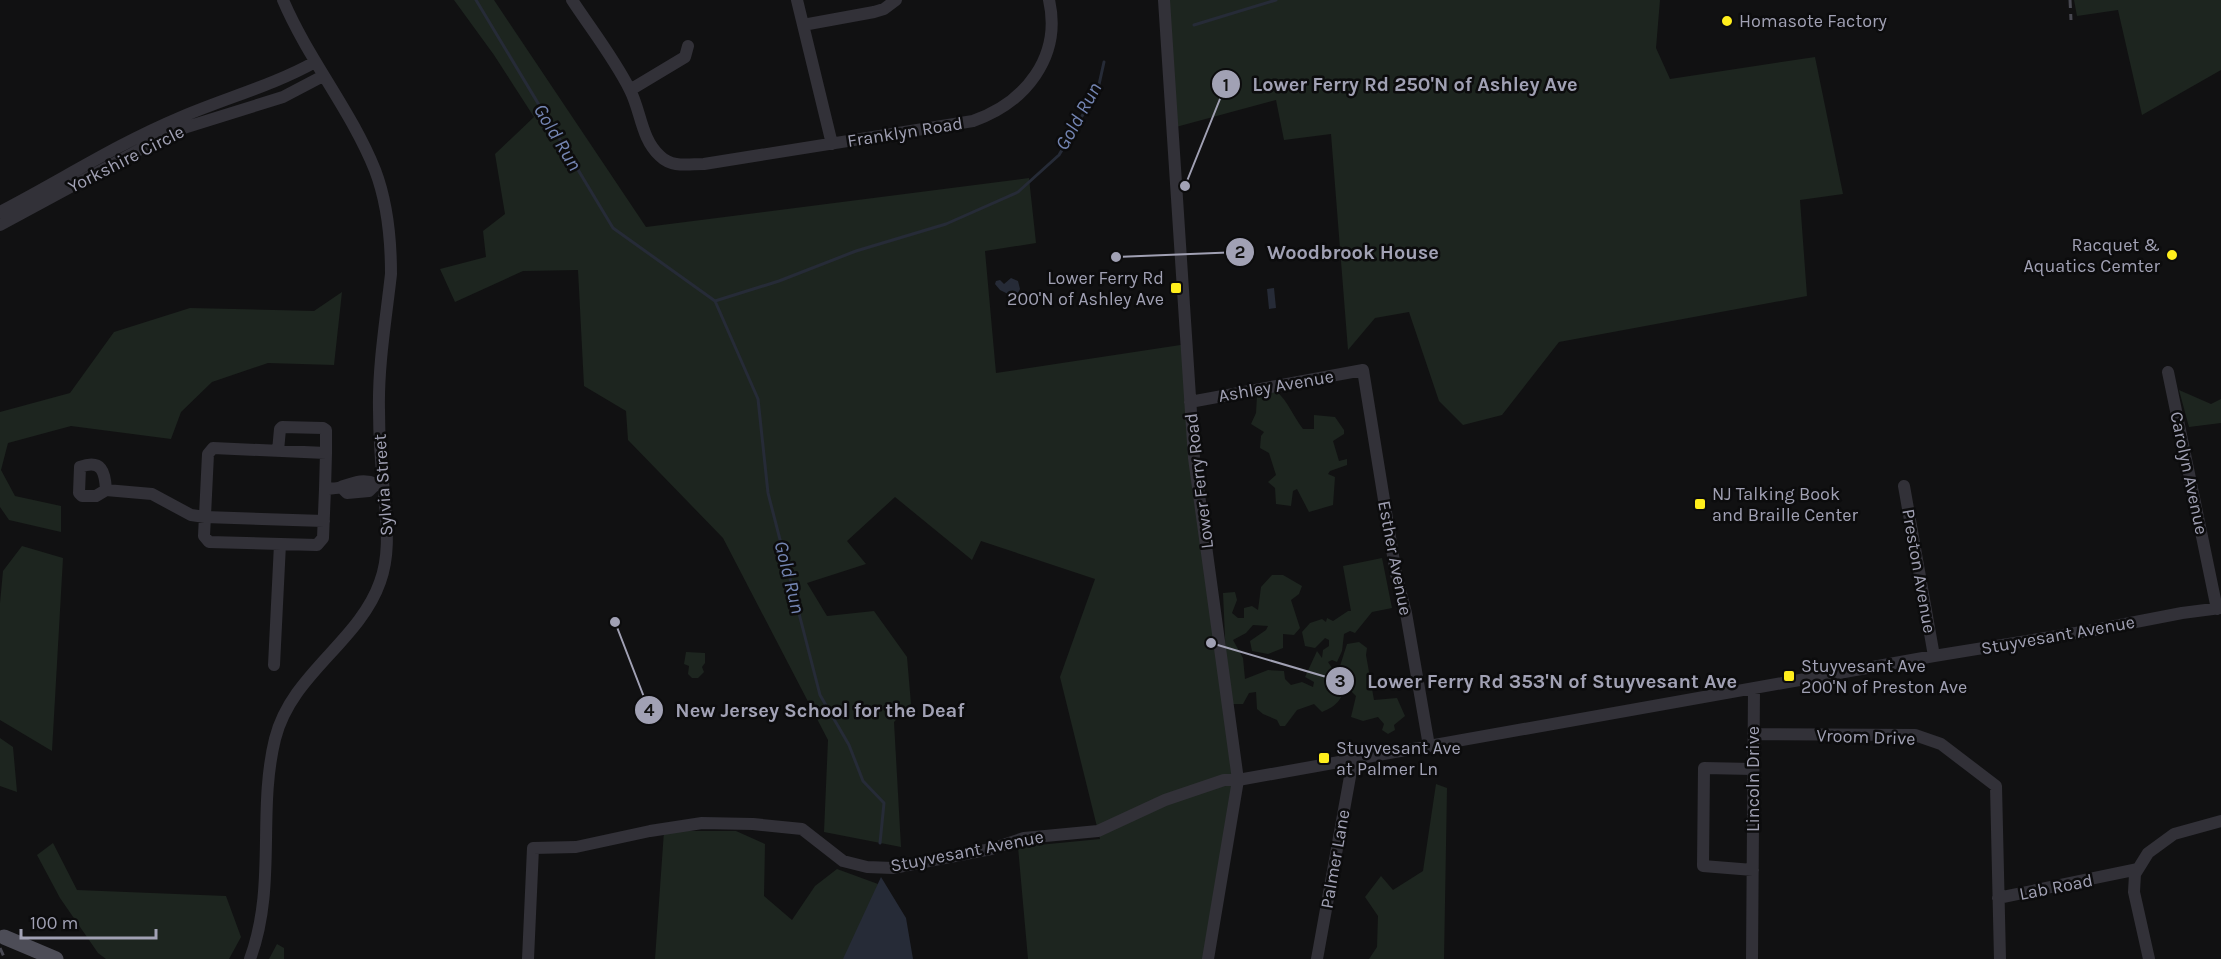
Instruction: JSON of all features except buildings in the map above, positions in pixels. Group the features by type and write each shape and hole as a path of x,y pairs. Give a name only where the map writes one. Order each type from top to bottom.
{"main road":[{"path":"4,937 56,959"}],"street":[{"name":"Sylvia Street","path":"250,959 259,931 265,900 269,777 276,735 291,701 302,685 358,620 374,596 385,566 387,544 379,484 378,409 391,274 388,218 378,180 365,147 315,62 283,0"},
{"path":"572,0 630,90 685,57 688,46"},
{"path":"797,0 832,144"},
{"path":"803,25 874,12 896,0"},
{"name":"Franklyn Road","path":"630,90 647,140 659,156 673,164 681,165 704,164 973,121 1003,108 1026,88 1043,60 1050,32 1049,0"},
{"name":"Lower Ferry Road","path":"1164,0 1190,402 1200,506 1238,780 1208,959"},
{"name":"Yorkshire Circle","path":"0,212 134,139 227,98 256,90 315,62"},
{"name":"Yorkshire Circle","path":"0,225 174,131 283,97 323,76"},
{"name":"Ashley Avenue","path":"1190,402 1363,370"},
{"name":"Esther Avenue","path":"1363,370 1396,574 1406,613 1429,746"},
{"name":"Carolyn Avenue","path":"2168,372 2219,609"},
{"path":"278,451 279,429 282,427 326,430 326,453 323,538 317,545 209,542 204,536 210,450 213,448 278,451 326,453"},
{"path":"325,489 341,487 347,493 369,491 379,484"},
{"name":"Preston Avenue","path":"1904,486 1934,656"},
{"path":"106,490 152,494 191,515 205,517 324,521"},
{"path":"274,665 280,544"},
{"name":"Stuyvesant Avenue","path":"528,959 533,848 576,847 650,831 702,823 753,824 802,829 843,861 867,867 893,868 991,849 1024,838 1098,831 1165,800 1224,780 1238,780 1934,656 2182,613 2219,609"},
{"name":"Lincoln Drive","path":"1752,959 1754,688"},
{"name":"Vroom Drive","path":"1754,734 1915,735 1941,744 1996,786 1998,898"},
{"name":"Palmer Lane","path":"1317,959 1353,760"},
{"path":"1753,870 1703,866 1704,768 1754,769"},
{"path":"2149,959 2134,891 2135,874 2148,853 2174,834 2221,821"},
{"name":"Lab Road","path":"2000,959 1998,898 2139,869"}],"shaded area":[{"path":"454,0 494,0 646,227 1029,178 1036,243 985,251 996,373 1187,344 1233,788 1208,959 1028,959 1018,847 1100,839 1060,677 1095,579 981,541 972,560 895,497 847,541 866,564 807,583 827,616 874,611 907,657 911,704 894,722 901,847 824,832 828,740 723,538 628,440 626,411 584,386 578,270 523,271 455,302 440,269 486,257 483,231 505,214 495,154 534,117 494,55"},
{"path":"1164,0 1660,0 1656,48 1670,79 1815,57 1843,194 1800,200 1807,296 1559,342 1502,415 1463,425 1439,401 1409,312 1375,318 1348,350 1331,134 1284,140 1276,100 1176,127"},
{"path":"2074,0 2221,0 2221,70 2142,115 2118,10 2077,16"},
{"path":"342,292 334,365 268,363 212,382 181,412 171,439 71,426 8,443 1,470 15,496 61,506 61,532 9,520 0,507 0,412 70,393 114,332 190,308 314,311"},
{"path":"2179,390 2211,404 2221,399 2221,423 2189,427"},
{"path":"1276,391 1284,399 1303,429 1314,429 1314,415 1335,417 1344,430 1344,434 1333,441 1339,461 1347,459 1347,465 1330,471 1328,474 1335,477 1333,505 1309,512 1297,489 1293,491 1291,506 1276,504 1275,488 1268,482 1276,475 1269,453 1260,448 1261,436 1264,432 1251,424 1256,413 1257,396"},
{"path":"22,546 63,558 52,751 0,720 0,603 3,571"},
{"path":"1382,558 1392,608 1372,612 1355,633 1350,631 1344,634 1342,651 1337,662 1332,660 1328,662 1332,668 1341,673 1340,666 1347,644 1359,642 1367,648 1366,655 1374,700 1397,698 1405,716 1394,725 1395,730 1388,734 1382,730 1384,724 1378,717 1363,721 1351,717 1356,696 1347,687 1335,705 1322,712 1314,704 1297,710 1285,726 1280,726 1277,720 1257,709 1256,692 1249,693 1243,704 1228,704 1223,593 1235,592 1237,600 1232,613 1238,618 1244,618 1244,608 1252,606 1258,610 1261,587 1272,575 1283,575 1302,586 1299,594 1291,600 1300,628 1294,635 1283,634 1283,648 1268,654 1252,651 1250,641 1268,626 1253,625 1246,633 1233,640 1243,658 1245,679 1268,670 1284,671 1285,679 1291,685 1302,682 1313,687 1314,682 1305,677 1317,651 1322,658 1323,650 1329,646 1329,640 1325,638 1315,648 1305,646 1302,632 1310,623 1322,619 1326,622 1327,618 1333,621 1351,611 1343,566"},
{"path":"686,652 705,653 705,663 702,667 704,672 698,678 692,678 688,674 689,666 684,664"},
{"path":"0,738 13,747 17,792 0,786"},
{"path":"1436,784 1447,788 1444,959 1369,959 1377,947 1378,916 1365,897 1381,876 1393,890 1423,871"},
{"path":"664,831 736,831 765,844 764,896 792,920 815,886 837,869 878,884 850,959 655,959"},
{"path":"53,843 77,890 226,896 241,937 229,959 106,959 98,953 60,898 37,855"},
{"path":"277,944 284,948 284,959 269,959"}],"water":[{"path":"1011,278 1018,281 1020,289 1018,293 1010,295 1000,290 995,284 1000,280 1004,284"},
{"path":"1274,288 1276,308 1269,309 1267,289"},
{"path":"881,877 906,918 913,959 843,959"}],"waterway":[{"name":"Gold Run","path":"476,0 613,228 715,301 758,399 768,493 820,695 849,745 863,781 884,803 880,843"},
{"name":"Gold Run","path":"1194,25 1276,0"},
{"name":"Gold Run","path":"715,301 779,281 856,251 946,224 1018,192 1059,155 1098,89 1104,62"}],"railway":[{"path":"2070,0 2071,20"},
{"path":"0,948 5,959"}],"place":[{"name":"Homasote Factory","path":"1727,21"},
{"name":"Lower Ferry Rd 250'N of Ashley Ave","path":"1185,186"},
{"name":"Racquet & Aquatics Cemter","path":"2172,255"},
{"name":"Woodbrook House","path":"1116,257"},
{"name":"Lower Ferry Rd 200'N of Ashley Ave","path":"1176,288"},
{"name":"NJ Talking Book and Braille Center","path":"1700,504"},
{"name":"New Jersey School for the Deaf","path":"615,622"},
{"name":"Lower Ferry Rd 353'N of Stuyvesant Ave","path":"1211,643"},
{"name":"Stuyvesant Ave 200'N of Preston Ave","path":"1789,676"},
{"name":"Stuyvesant Ave at Palmer Ln","path":"1324,758"}]}
